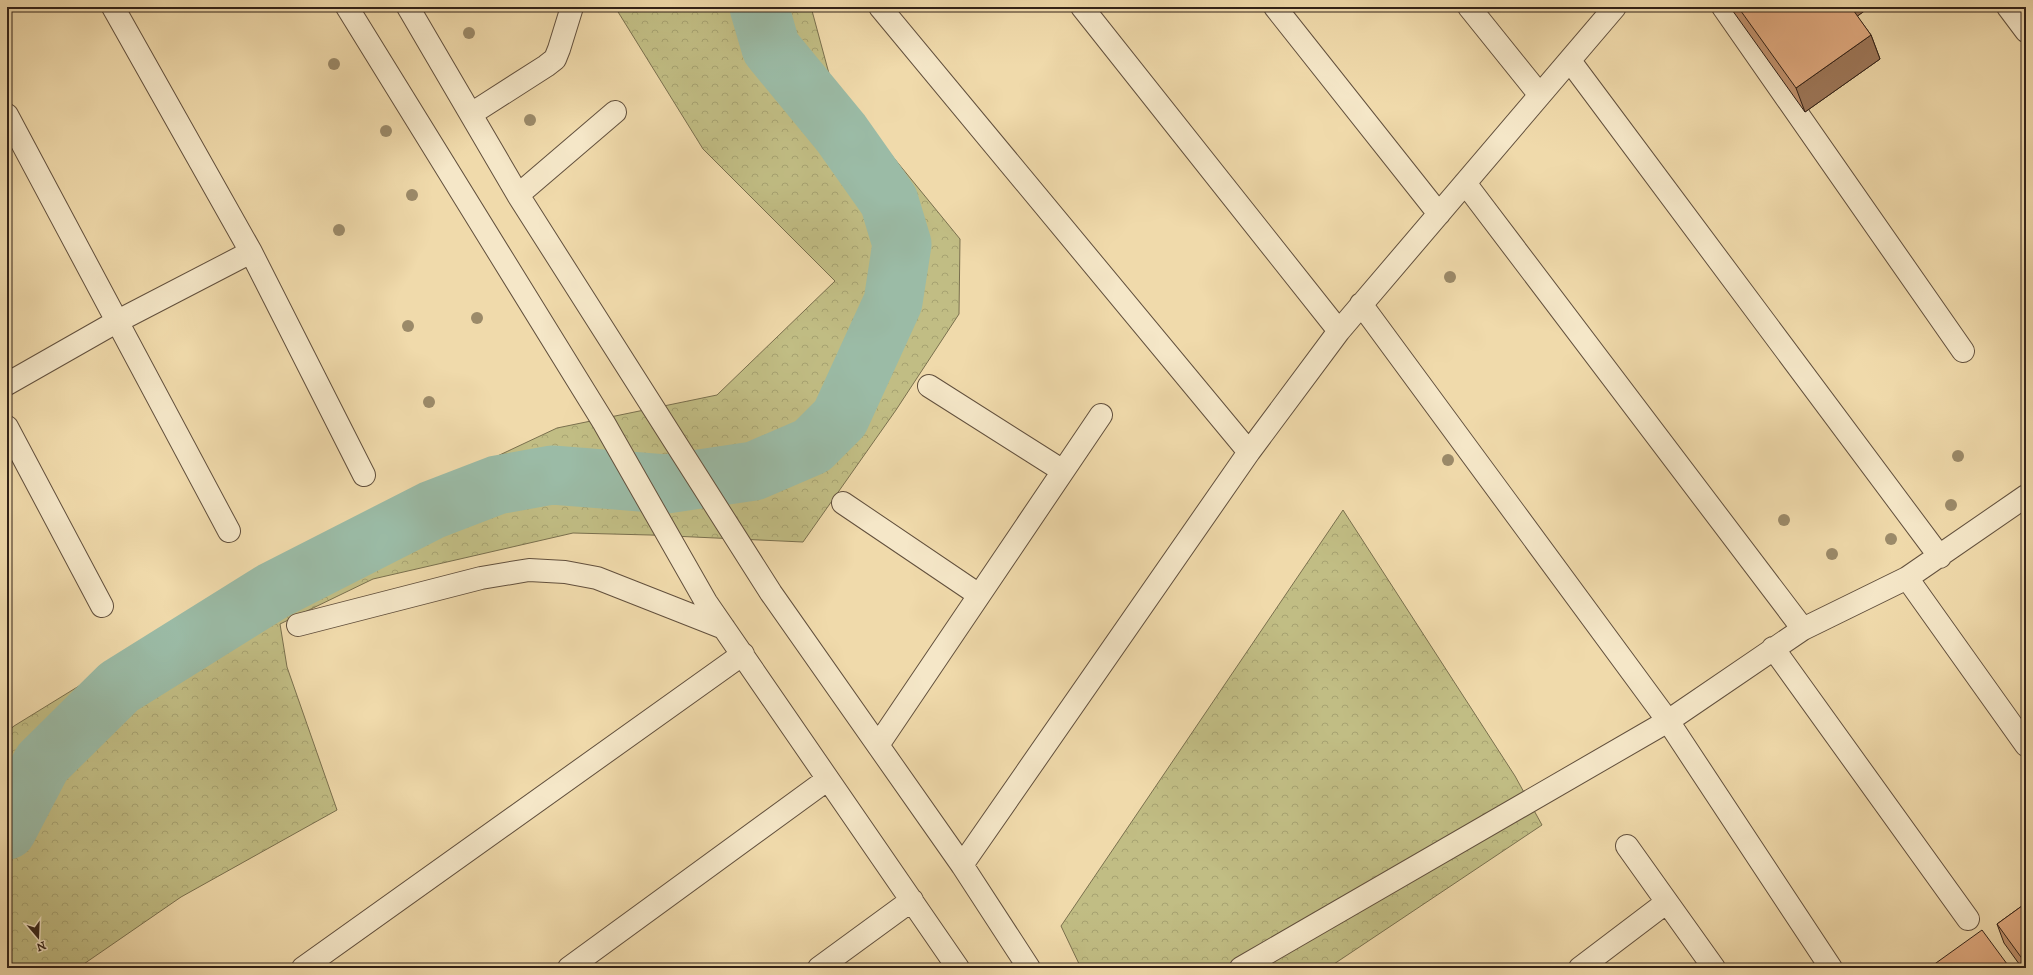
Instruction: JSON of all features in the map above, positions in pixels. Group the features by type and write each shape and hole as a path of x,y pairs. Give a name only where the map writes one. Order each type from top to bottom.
{"street":[{"path":"114,7 251,252 364,475"},
{"path":"347,7 604,424 706,602 958,968"},
{"path":"408,7 518,195 655,413 771,593 962,865 1029,968"},
{"path":"471,114 555,59 572,7"},
{"path":"880,7 1249,452"},
{"path":"1082,7 1339,331"},
{"path":"1275,7 1439,214"},
{"path":"1469,7 1540,94"},
{"path":"962,865 1249,452 1339,331 1615,7"},
{"path":"1723,7 1963,351"},
{"path":"2008,7 2026,31"},
{"path":"1570,61 1940,557"},
{"path":"518,195 615,112"},
{"path":"7,116 116,322 229,530"},
{"path":"1465,183 1803,629"},
{"path":"7,384 116,322 251,252"},
{"path":"1361,304 1668,721 1831,968"},
{"path":"929,386 1063,471"},
{"path":"878,745 1101,415"},
{"path":"7,427 102,606"},
{"path":"1241,968 1668,721 1772,648 1803,629 1907,578 1940,557 2026,496"},
{"path":"844,503 979,595"},
{"path":"298,624 482,578 529,570 565,572 597,578 724,628"},
{"path":"1907,578 2026,745"},
{"path":"1772,648 1968,919"},
{"path":"303,968 743,654"},
{"path":"569,968 828,779"},
{"path":"1626,846 1714,968"},
{"path":"819,968 912,900"},
{"path":"1580,968 1667,902"}],"green space":[{"path":"615,7 811,7 831,81 960,239 959,314 896,410 803,542 573,533 373,579 280,624 287,667 337,810 181,897 78,968 7,968 7,732 14,726 308,545 557,428 717,395 835,281 703,149"},
{"path":"1343,510 1515,776 1542,825 1328,968 1081,968 1061,926"}],"building":[{"path":"1738,7 1851,7 1871,35 1796,88"},
{"path":"2026,903 2026,964 1997,924"},
{"path":"1982,930 2010,968 1929,968"}],"waterway":[{"path":"7,830 42,763 119,687 273,591 432,510 497,485 552,475 666,484 754,471 812,446 840,418 893,302 902,244 889,201 841,133 771,48 759,7"}]}
